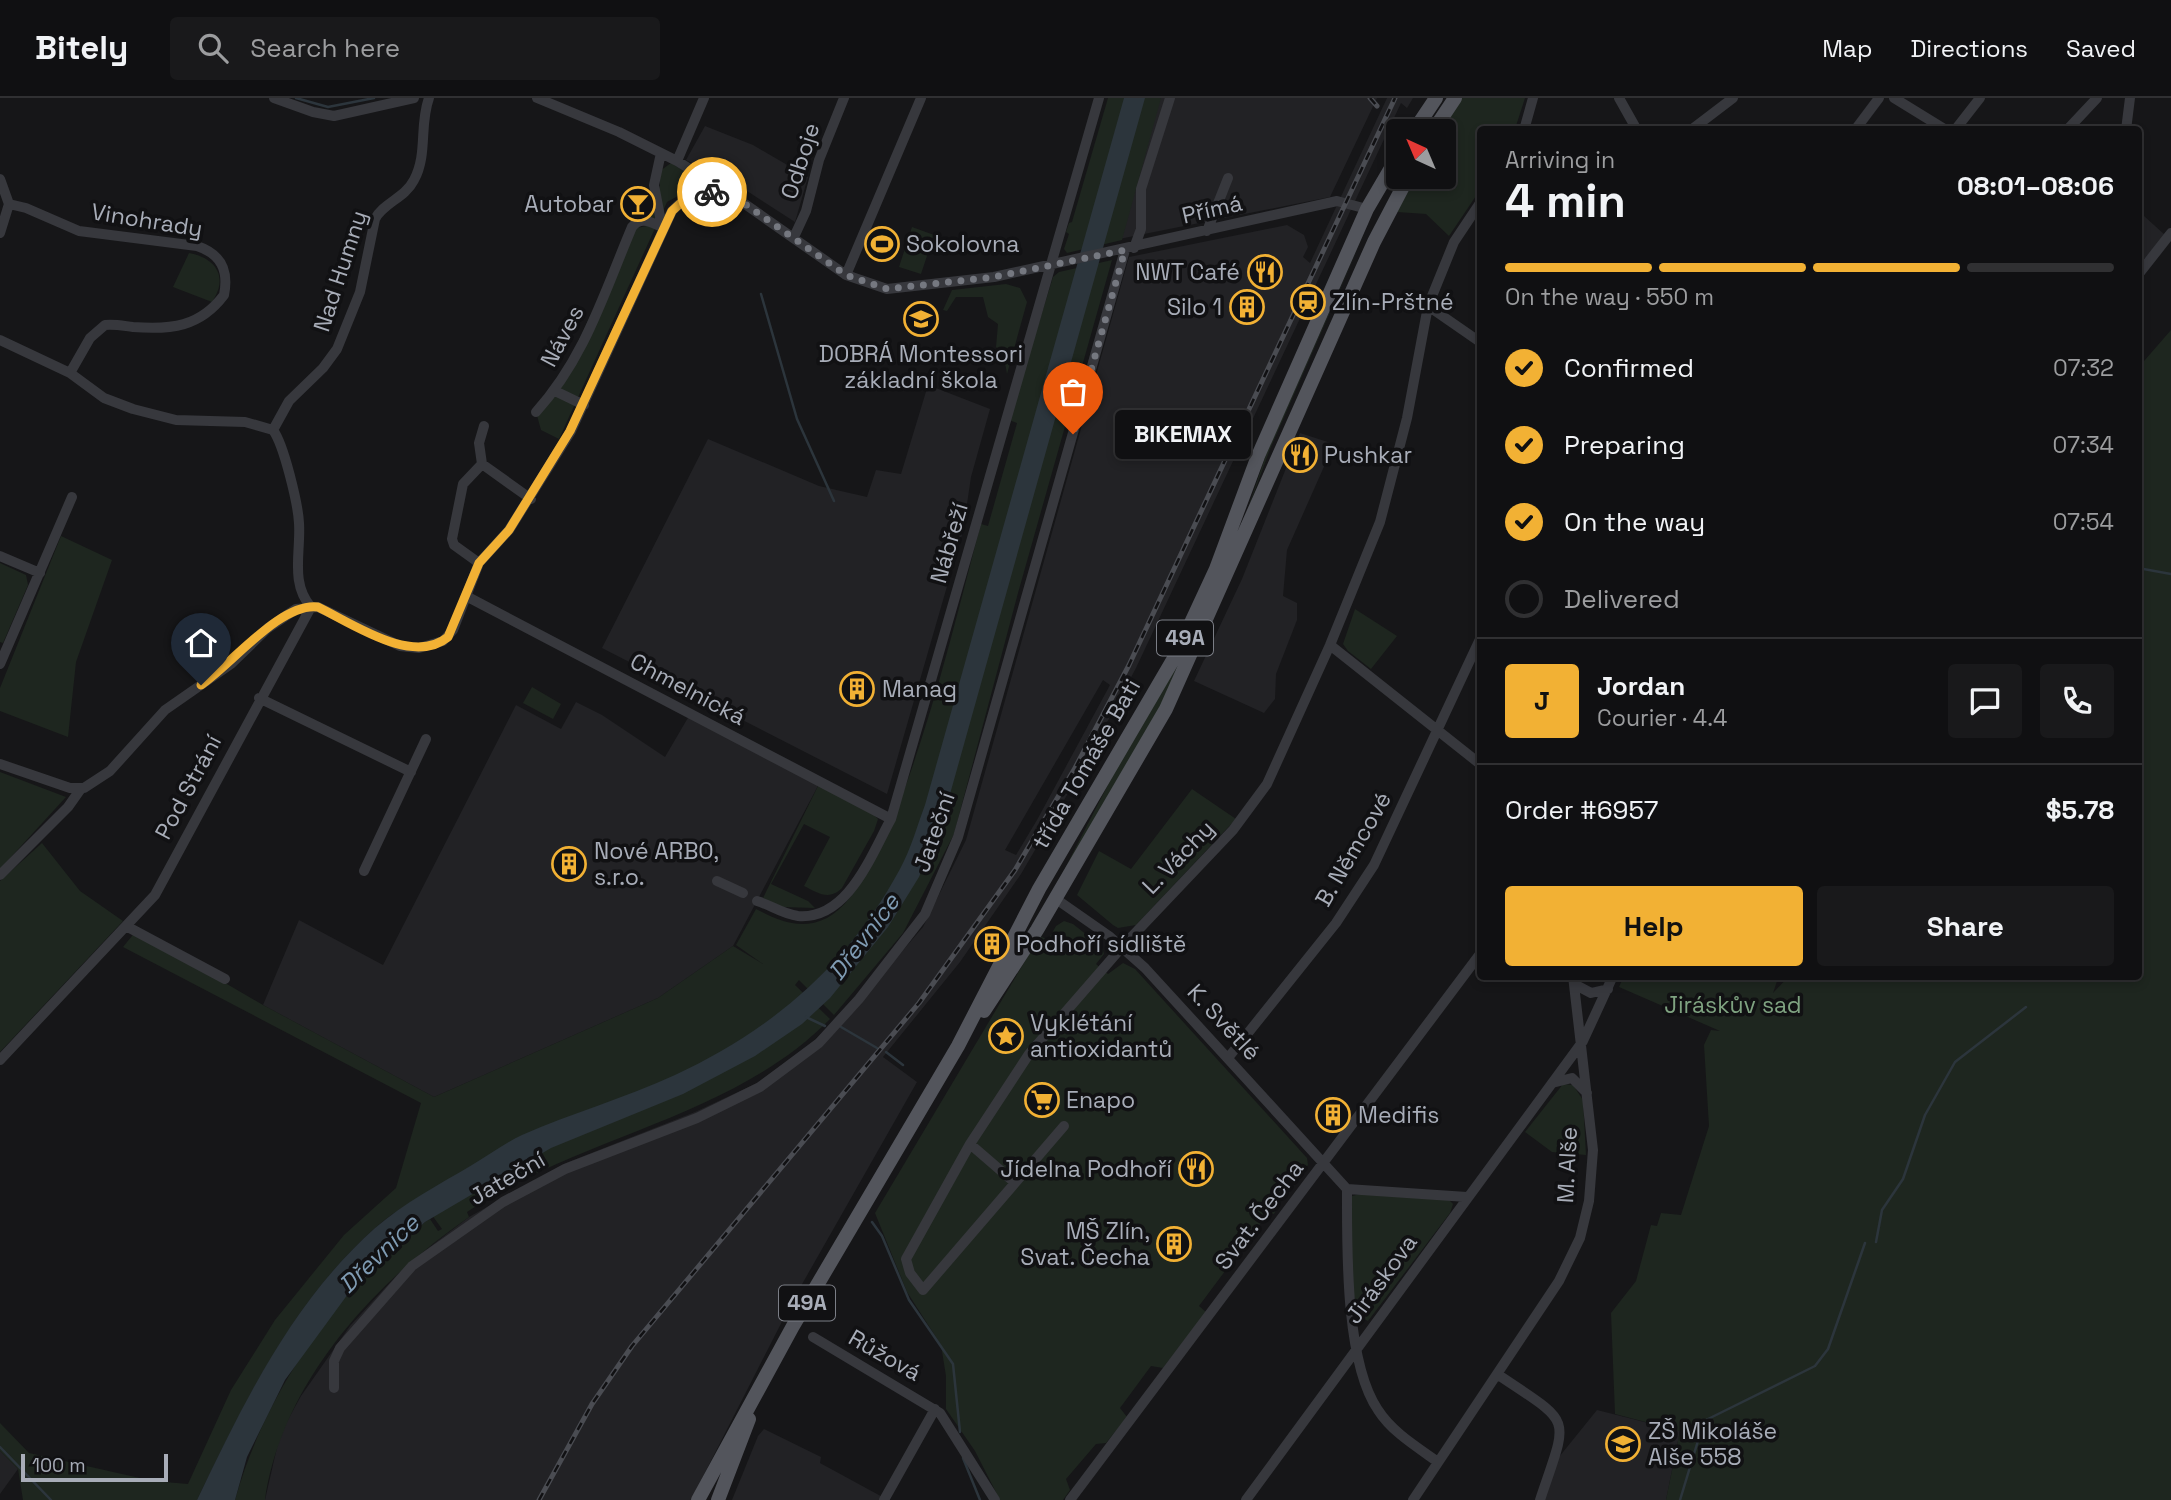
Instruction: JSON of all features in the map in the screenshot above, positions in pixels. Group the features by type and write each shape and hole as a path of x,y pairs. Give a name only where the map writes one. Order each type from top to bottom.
{"main road":[{"path":"1422,119 1436,98"},
{"path":"1441,119 1455,98"},
{"name":"třída Tomáše Bati","path":"698,1500 766,1375 958,1046 1039,889 1196,616 1258,456 1367,209 1386,177"},
{"name":"třída Tomáše Bati","path":"958,1046 1003,984 1056,899 1166,709 1386,217 1401,189"},
{"path":"1367,209 1386,217"},
{"path":"1039,889 1056,899"},
{"name":"třída Tomáše Bati","path":"718,1500 766,1375"}],"street":[{"path":"274,98 313,112 334,116 414,98"},
{"name":"Nad Humny","path":"273,430 289,401 331,358 345,331 362,284 375,219 379,212 405,193 419,167 429,98"},
{"path":"537,98 677,161 732,195 846,275 874,287 898,290 994,277 1049,264"},
{"path":"677,161 704,98"},
{"name":"Odboje","path":"794,237 806,211 819,160 844,98"},
{"path":"846,275 921,98"},
{"name":"Nábřeží","path":"757,901 780,912 798,916 813,916 829,910 855,883 891,819 1049,264 1100,98"},
{"name":"Jateční","path":"334,1388 334,1361 340,1348 412,1266 503,1202 565,1169 696,1118 760,1087 834,1029 918,924 938,888 958,837 1125,250 1141,229 1141,188 1170,98"},
{"path":"1525,126 1533,98"},
{"path":"1619,98 1635,126"},
{"path":"1696,126 1733,98"},
{"path":"1858,126 1879,98"},
{"path":"1894,98 1940,126"},
{"path":"1958,126 1980,98"},
{"path":"2071,126 2097,98"},
{"path":"2126,126 2130,98"},
{"path":"661,153 654,185 662,227"},
{"path":"1208,232 1228,178"},
{"path":"0,179 9,204 0,233"},
{"name":"Náves","path":"310,607 318,607 400,646 419,648 436,645 448,637 479,563 509,530 531,499 584,405 662,227 672,211 684,200 714,191 732,195"},
{"name":"Přímá","path":"1049,264 1065,263 1208,232 1337,201 1367,209"},
{"name":"Vinohrady","path":"9,204 26,208 79,231 197,246 211,251 225,270 224,296 190,325 171,328 105,325 90,338 70,373"},
{"name":"L. Váchy","path":"1064,1126 923,1290 910,1273 906,1259 970,1144 1029,1054 1122,947 1252,807 1276,766 1330,645 1380,522 1407,418 1428,306 1454,242 1477,208"},
{"name":"Náves","path":"537,412 555,391 580,353 604,301 632,227 637,221 645,220 662,227"},
{"path":"2142,270 2171,233"},
{"name":"Náves","path":"604,301 627,310"},
{"path":"1428,306 1477,340"},
{"path":"0,340 70,373 112,401 160,417 190,421 245,422 273,430 296,502 300,526 298,575 302,593 310,607 289,611 230,664 155,719 110,771 80,790 68,807 0,875"},
{"name":"Náves","path":"555,391 584,405"},
{"path":"484,426 479,443 482,464 531,499"},
{"path":"479,563 454,545 452,539 463,484 482,464"},
{"path":"0,664 72,497"},
{"path":"0,556 40,573"},
{"name":"Chmelnická","path":"466,596 891,819"},
{"name":"Pod Strání","path":"0,1060 155,895 310,607"},
{"path":"1330,645 1477,762"},
{"name":"B. Němcové","path":"1228,1058 1241,1046 1356,895 1402,810 1477,645"},
{"path":"259,698 411,772"},
{"path":"364,871 426,739"},
{"path":"0,764 80,790"},
{"path":"716,881 743,893"},
{"name":"K. Světlé","path":"1056,899 1122,947 1347,1189"},
{"path":"126,926 203,972 225,979"},
{"name":"Svat. Čecha","path":"1075,1498 1477,958"},
{"path":"1574,980 1591,993 1608,989"},
{"name":"M. Alše","path":"1413,1500 1566,1271 1580,1238 1592,1178 1583,1041 1574,980"},
{"name":"Jiráskova","path":"1246,1500 1583,1041 1611,980"},
{"path":"1552,1083 1562,1078 1572,1078 1581,1083 1588,1096"},
{"path":"970,1144 1014,1182"},
{"path":"1438,1462 1406,1439 1377,1410 1362,1373 1347,1276 1347,1189 1467,1198"},
{"name":"Růžová","path":"813,1337 935,1409 950,1425 982,1483 995,1500"},
{"path":"1497,1374 1552,1411 1560,1423 1561,1440 1540,1500"},
{"name":"Růžová","path":"884,1500 935,1409"}],"shaded area":[{"path":"1160,98 1377,98 1330,197 1119,239"},
{"path":"1387,98 1413,98 1407,108 1401,103 1393,119 1386,119 1386,135 1136,668 1081,771 1021,874 960,962 883,1057 917,1082 793,1300 691,1500 265,1500 280,1434 301,1396 350,1326 406,1265 469,1217 566,1163 695,1112 755,1084 806,1048 869,990 923,927 966,840 1129,257 1287,225 1304,235 1308,247 1303,257 1310,263","holes":["1103,680 1110,685 1016,855 1005,850"]},
{"path":"705,126 753,145 808,177 795,222 747,191 686,160"},
{"path":"2144,216 2165,235 2142,262"},
{"path":"928,385 990,409 971,477 963,531 887,794 602,648 708,439 819,486 867,497 876,470 901,474"},
{"path":"1300,433 1334,444 1287,550 1283,596 1297,603 1297,620 1276,674 1275,699 1264,713 1194,681 1242,579"},
{"path":"576,702 602,715 665,757 689,716 819,784 733,946 658,998 434,1097 263,1005 299,920 383,965 516,705 561,729"},
{"name":"ZŠ Mikoláše Alše 558","path":"1597,1410 1680,1431 1666,1500 1544,1500 1559,1457"},
{"path":"764,1429 821,1457 820,1463 888,1500 732,1500 758,1436"},
{"path":"0,1451 18,1469 0,1494"}],"green space":[{"path":"1108,98 1161,98 1122,240 1067,253 1064,249 1069,234 1066,232 1072,222"},
{"path":"1461,98 1525,98 1516,126 1477,126 1477,194 1449,236 1426,214 1397,212 1409,189 1456,189 1456,119 1449,119"},
{"path":"671,163 692,176 696,186 667,202 559,439 541,430 536,412 555,391 631,229 647,226 660,186 660,171"},
{"path":"912,227 934,235 921,274 899,267"},
{"path":"1367,228 1270,449 1245,517 1267,452"},
{"path":"189,253 206,259 217,270 219,285 212,302 173,287"},
{"path":"1112,260 1018,593 954,834 903,933 834,1015 799,980 795,985 830,1019 791,1053 748,1081 702,1104 558,1163 467,1212 469,1217 399,1272 367,1304 312,1376 291,1415 275,1457 265,1500 235,1500 266,1418 311,1342 356,1285 425,1222 430,1219 438,1231 442,1229 419,1197 380,1224 345,1257 319,1288 273,1355 197,1500 23,1500 18,1469 0,1451 0,1423 29,1453 153,1481 188,1484 231,1390 275,1320 344,1235 396,1188 421,1103 123,947 136,931 263,1005 434,1097 658,998 733,946 763,964 736,945 756,909 790,923 808,924 827,918 853,894 878,852 901,799 922,738 981,524 988,526 1017,423 1009,420 1053,277 1059,272"},
{"path":"1006,284 1020,288 1027,302 1007,374 1004,357 996,347 998,324 988,317 983,297 956,297 947,311 943,310 952,290"},
{"name":"Jiráskův sad","path":"2171,330 2171,1500 1666,1500 1680,1431 1615,1414 1611,1313 1636,1281 1651,1225 1657,1226 1661,1213 1681,1215 1709,1126 1704,1045 1711,1030 1720,1031 1619,987 1622,980 1774,980 1777,981 1773,993 1785,980 2142,980 2142,363"},
{"path":"61,536 112,560 76,662 68,737 0,711 0,688"},
{"path":"0,563 26,575 28,585 3,643 0,642"},
{"path":"1355,609 1397,636 1371,669 1343,644"},
{"path":"1192,640 1161,705 1060,878 1115,771"},
{"path":"532,687 561,704 553,719 523,703"},
{"path":"0,772 66,797 0,869"},
{"path":"819,784 869,810 878,819 842,888 828,895 804,886 830,837 804,824 771,884 808,901 815,908 782,907 763,898"},
{"path":"1192,789 1236,819 1136,925 1118,928 1077,895 1099,851 1131,869"},
{"path":"42,843 80,891 123,921 0,1052 0,881"},
{"path":"1064,921 1073,924 1102,947 1104,954 1096,964 1108,974 1123,963 1135,969 1307,1158 1308,1165 1287,1189 1274,1214 1269,1212 1199,1306 1206,1312 1163,1368 1151,1366 1120,1408 1127,1417 1106,1443 1096,1444 1066,1479 1070,1490 1063,1500 1000,1500 975,1451 946,1409 946,1376 941,1345 907,1292 875,1213 1040,936 1048,940 1056,926"},
{"path":"1563,1084 1573,1085 1583,1100 1586,1155 1552,1152 1525,1132"},
{"path":"1360,1194 1449,1200 1453,1204 1450,1213 1368,1321 1358,1316 1351,1280 1352,1196"}],"water":[{"name":"Dřevnice","path":"1124,98 1145,98 945,812 919,877 888,927 830,998 802,1024 755,1056 683,1094 551,1148 425,1222 348,1294 285,1380 247,1457 235,1500 197,1500 272,1355 319,1288 345,1257 375,1228 410,1202 516,1138 675,1075 744,1037 775,1015 832,965 879,904 904,861 925,805"}],"waterway":[{"path":"296,98 328,107 374,98"},
{"path":"761,294 797,419 834,501"},
{"path":"2142,569 2171,574"},
{"path":"1876,1242 1882,1210 1903,1179 1925,1115 1955,1062 2026,1007"},
{"path":"806,1017 825,1026"},
{"path":"841,1027 877,1048"},
{"path":"886,1052 903,1065"},
{"path":"872,1222 882,1236 909,1300 953,1364 960,1432"},
{"path":"1680,1500 1704,1421 1815,1366 1828,1349 1865,1243"},
{"path":"0,1447 51,1500"},
{"path":"963,1458 980,1500"}],"railway":[{"path":"1370,98 1377,106"},
{"path":"539,1500 592,1404 632,1346 919,1003 1015,870 1075,768 1129,665 1395,98"}],"way so far":[{"path":"712,192 732,195 846,275 887,289 898,290 994,277 1125,250 1073,434"}],"place":[{"name":"Autobar","path":"638,204"},
{"name":"Sokolovna","path":"882,244"},
{"name":"NWT Café","path":"1265,272"},
{"name":"Zlín-Prštné","path":"1308,302"},
{"name":"Silo 1","path":"1247,307"},
{"name":"DOBRÁ Montessori základní škola","path":"921,319"},
{"name":"BIKEMAX","path":"1073,434"},
{"name":"Pushkar","path":"1300,455"},
{"name":"Manag","path":"857,689"},
{"name":"Nové ARBO, s.r.o.","path":"569,864"},
{"name":"Podhoří sídliště","path":"992,944"},
{"name":"Vyklétání antioxidantů","path":"1006,1036"},
{"name":"Enapo","path":"1042,1100"},
{"name":"Medifis","path":"1333,1115"},
{"name":"Jídelna Podhoří","path":"1196,1169"},
{"name":"MŠ Zlín, Svat. Čecha","path":"1174,1244"},
{"name":"ZŠ Mikoláše Alše 558","path":"1623,1444"}],"route":[{"path":"201,685 230,664 281,617 289,611 303,607 318,607 400,646 428,647 448,637 453,631 479,563 509,530 531,499 584,405 662,227 672,211 684,200 700,193 712,192"}]}
